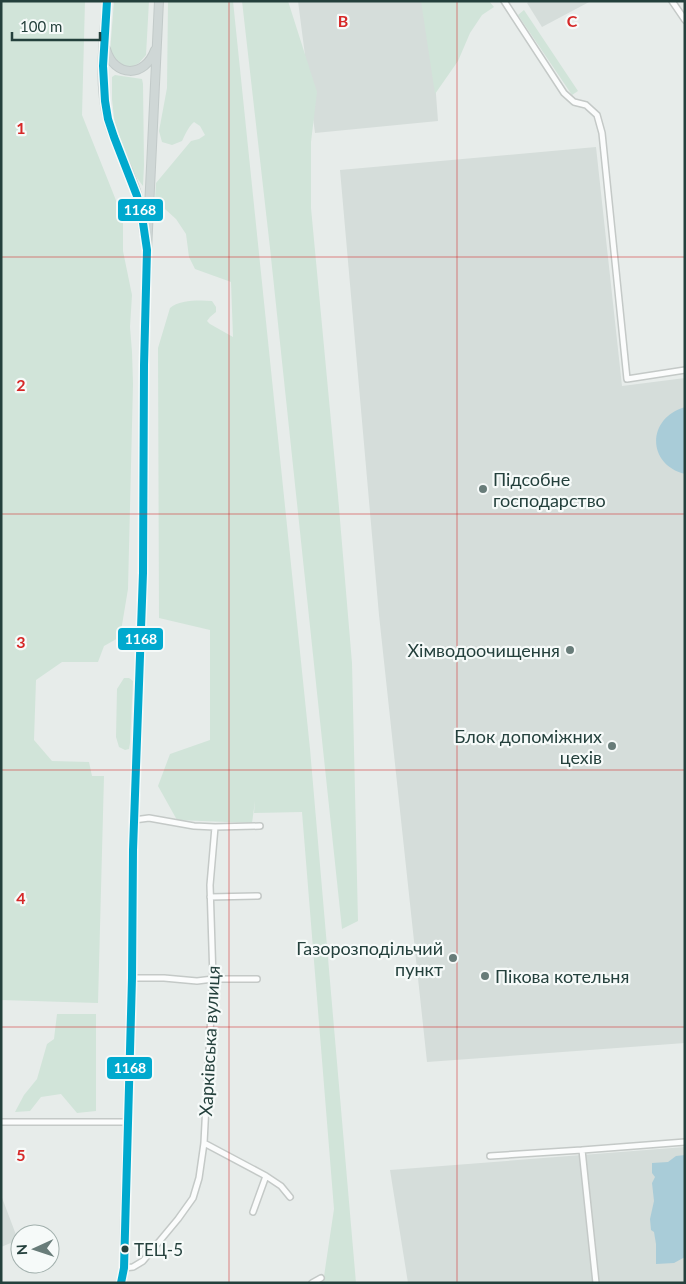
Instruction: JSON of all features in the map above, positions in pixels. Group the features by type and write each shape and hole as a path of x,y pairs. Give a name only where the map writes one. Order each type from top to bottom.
{"main road":[{"path":"107,1 103,85 106,110 114,138 138,196 147,250"},
{"path":"121,1283 124,1268 132,978 134,820 143,572 144,365 147,250 159,1"},
{"path":"104,40 107,54 113,64 119,68 131,71 142,68 150,60 155,50 157,39"}],"street":[{"path":"504,1 564,93 574,102 586,105 598,116 602,133 627,379 685,370"},
{"path":"672,1 685,20"},
{"path":"134,820 149,818 194,826 260,826"},
{"name":"Харківська вулиця","path":"124,1268 133,1267 143,1261 178,1219 193,1198 199,1178 204,1143 213,979 210,885 215,826"},
{"path":"210,897 258,896"},
{"path":"132,978 197,981 257,979"},
{"path":"1,1122 128,1122"},
{"path":"490,1156 685,1142"},
{"path":"204,1143 266,1176 281,1186 290,1197"},
{"path":"582,1150 596,1283"},
{"path":"253,1212 266,1176"},
{"path":"312,1283 321,1278"}],"shaded area":[{"path":"298,1 429,1 438,121 315,133"},
{"path":"530,1 591,1 542,27 527,3"},
{"path":"596,147 622,386 685,378 685,1043 427,1062 379,615 340,170"},
{"path":"685,1147 685,1283 408,1283 390,1170"},
{"path":"1,1195 12,1224 10,1224 10,1243 1,1247"}],"green space":[{"path":"1,1 85,1 82,115 123,218 123,251 132,295 130,327 133,384 128,589 120,637 104,646 98,662 62,662 36,680 34,740 52,761 89,762 92,776 104,776 98,1003 1,1000"},
{"path":"114,1 149,1 146,55 139,63 129,68 116,64 110,52"},
{"path":"168,1 233,1 310,749 356,1283 323,1283 334,1209 302,812 254,813 255,801 252,823 177,820 158,786 170,754 210,740 210,630 159,618 158,348 170,308 179,303 189,301 212,301 216,307 216,312 207,321 233,337 231,282 195,269 189,257 186,234 176,219 155,200 156,183 191,141 205,135 200,126 194,122 182,141 172,145 162,142 159,131 167,88"},
{"path":"242,1 288,1 317,92 311,142 311,208 352,663 358,921 342,929 270,248"},
{"path":"421,1 489,1 494,7 482,15 470,33 458,61 435,94"},
{"path":"524,10 578,91 572,95 518,15"},
{"path":"115,75 142,79 143,186 116,136 112,99 112,77"},
{"path":"124,678 129,678 133,681 130,743 129,749 125,750 119,747 116,737 117,689"},
{"path":"57,1014 96,1014 96,1111 77,1113 61,1094 41,1097 30,1111 15,1112 24,1095 37,1079 47,1044 54,1039"}],"water":[{"path":"685,407 685,474 672,469 663,461 656,441 658,430 663,421 672,413"},
{"path":"685,1155 685,1257 674,1263 656,1264 656,1244 654,1232 651,1230 650,1219 654,1201 652,1183 655,1177 652,1173 652,1163 668,1162 676,1156"}],"transit line":[{"name":"1168","path":"107,1 103,66 105,101 114,137 137,196 147,250 144,365 143,573 133,850 132,978 124,1268 121,1283"}],"place":[{"name":"Підсобне господарство","path":"483,489"},
{"name":"Хімводоочищення","path":"570,650"},
{"name":"Блок допоміжних цехів","path":"612,746"},
{"name":"Газорозподільчий пункт","path":"453,958"},
{"name":"Пікова котельня","path":"485,976"},
{"name":"ТЕЦ-5","path":"125,1249"}]}
